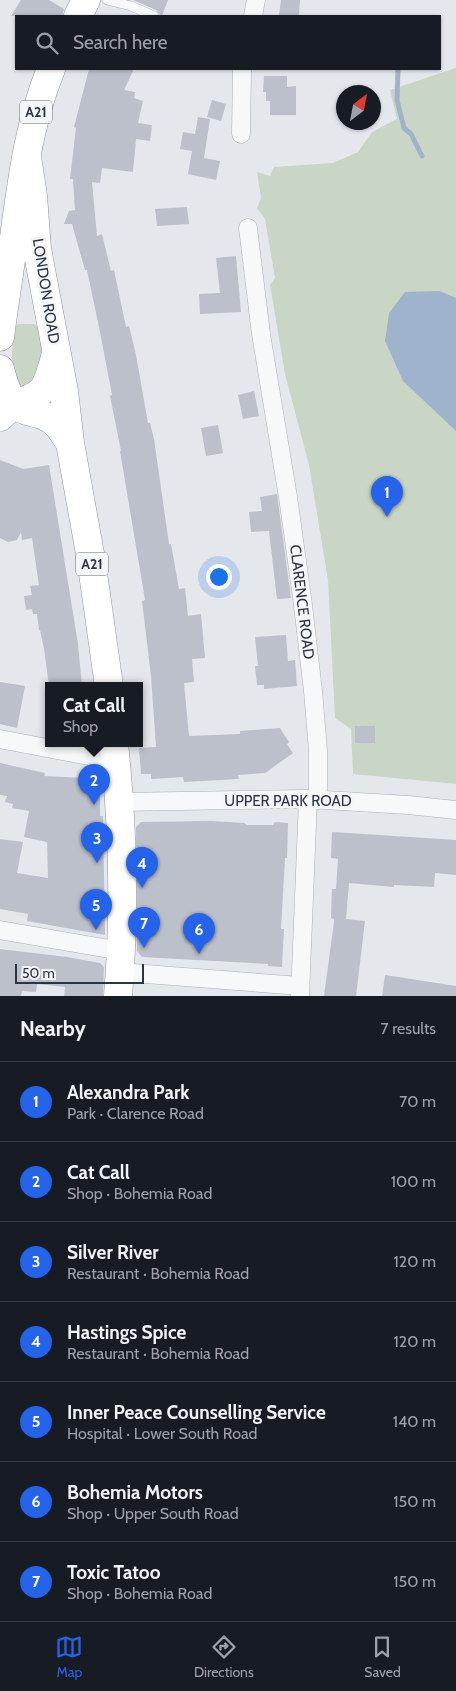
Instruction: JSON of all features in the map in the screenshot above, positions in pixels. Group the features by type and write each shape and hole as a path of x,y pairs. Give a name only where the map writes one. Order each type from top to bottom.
{"highway":[{"path":"78,15 86,0"},
{"name":"LONDON ROAD","path":"0,337 17,245 20,192 42,92 52,70"},
{"name":"LONDON ROAD","path":"7,410 38,395 46,386 56,354 17,245"},
{"name":"A21","path":"56,354 64,391 70,443 91,559 108,682"},
{"path":"0,369 7,410"},
{"name":"A21","path":"7,410 24,410 53,420 70,443"},
{"path":"115,751 119,802 120,973"}],"street":[{"path":"252,15 256,0"},
{"path":"241,134 242,70"},
{"name":"CLARENCE ROAD","path":"248,228 260,334 286,487 302,597 318,751 300,991"},
{"path":"0,739 89,756 115,751"},
{"name":"UPPER PARK ROAD","path":"119,802 313,799 456,810"},
{"path":"0,930 120,973 300,991"}],"lane":[{"path":"106,0 131,6 152,15"}],"green space":[{"path":"456,68 456,784 353,774 351,729 335,718 328,580 309,465 285,374 270,285 275,278 265,219 257,208 261,198 257,172 270,176 274,167 333,163 358,152 372,132 381,130 381,127 397,119 390,90"},
{"path":"18,324 34,324 42,330 44,368 24,390 15,385 11,375 13,329"}],"water":[{"path":"439,291 456,298 456,431 403,381 385,341 389,313 405,292"}],"building":[{"path":"21,0 49,0 64,9 62,15 11,16"},
{"path":"133,0 168,0 162,15 156,10"},
{"path":"281,0 300,0 299,15 279,15"},
{"path":"89,70 134,70 124,90 135,92 134,98 143,101 138,123 152,125 150,141 136,139 133,172 102,168 100,183 92,182 97,236 102,234 111,271 114,270 126,327 129,326 136,355 148,423 150,423 154,439 169,544 171,544 179,589 185,588 188,616 201,614 205,658 192,659 194,682 184,683 189,736 240,734 240,731 280,728 289,742 287,744 293,753 265,773 238,775 239,779 184,782 183,777 151,779 151,774 141,774 139,748 156,747 151,676 142,601 145,600 121,451 110,396 112,395 87,270 85,270 72,224 64,224 69,211 75,210 73,179 70,179 76,128 74,127"},
{"path":"264,76 287,76 287,87 296,86 296,115 270,115 270,101 266,101 266,92 263,92"},
{"path":"212,100 226,104 221,121 207,117"},
{"path":"198,117 210,119 204,158 220,161 216,180 188,174 192,151 180,149 183,132 195,134"},
{"path":"187,207 189,224 157,226 155,209"},
{"path":"236,256 241,312 200,314 199,294 220,293 216,258"},
{"path":"254,391 259,416 243,419 238,395"},
{"path":"218,425 223,453 206,456 201,428"},
{"path":"0,460 23,469 49,465 78,644 82,682 48,682 37,614 33,614 32,609 26,610 24,596 32,595 30,586 39,585 32,538 22,540 21,532 17,540 8,542 0,538"},
{"path":"277,494 291,598 277,599 269,531 251,532 249,512 262,511 260,497"},
{"path":"286,635 288,661 295,660 297,686 264,689 264,685 257,685 255,666 258,666 255,637"},
{"path":"0,682 25,686 17,728 0,724"},
{"path":"355,726 375,726 375,743 355,743"},
{"path":"0,763 45,773 44,776 85,778 85,773 100,774 100,816 103,816 105,935 27,921 28,914 0,909 0,839 23,842 17,873 48,878 47,842 24,837 29,811 12,808 13,804 5,802 7,796 0,795"},
{"path":"212,821 244,823 247,825 273,825 275,822 288,823 281,929 284,929 282,967 268,966 268,964 142,957 137,951 136,827 141,822"},
{"path":"332,832 456,840 456,875 435,873 434,887 394,885 394,887 349,883 346,919 365,921 356,996 324,996 334,922 334,919 331,918 332,889 336,889 338,859 331,858"},
{"path":"0,949 100,963 104,967 103,996 64,996 65,987 37,984 36,992 22,991 21,996 0,996"},
{"path":"385,975 456,986 456,996 382,996"}],"waterway":[{"path":"398,70 397,100 404,128 411,134 422,156"}],"place":[{"name":"Alexandra Park","path":"387,517"},
{"name":"Cat Call","path":"94,805"},
{"name":"Silver River","path":"97,863"},
{"name":"Hastings Spice","path":"142,888"},
{"name":"Inner Peace Counselling Service","path":"96,930"},
{"name":"Toxic Tatoo","path":"144,948"},
{"name":"Bohemia Motors","path":"199,954"}]}
